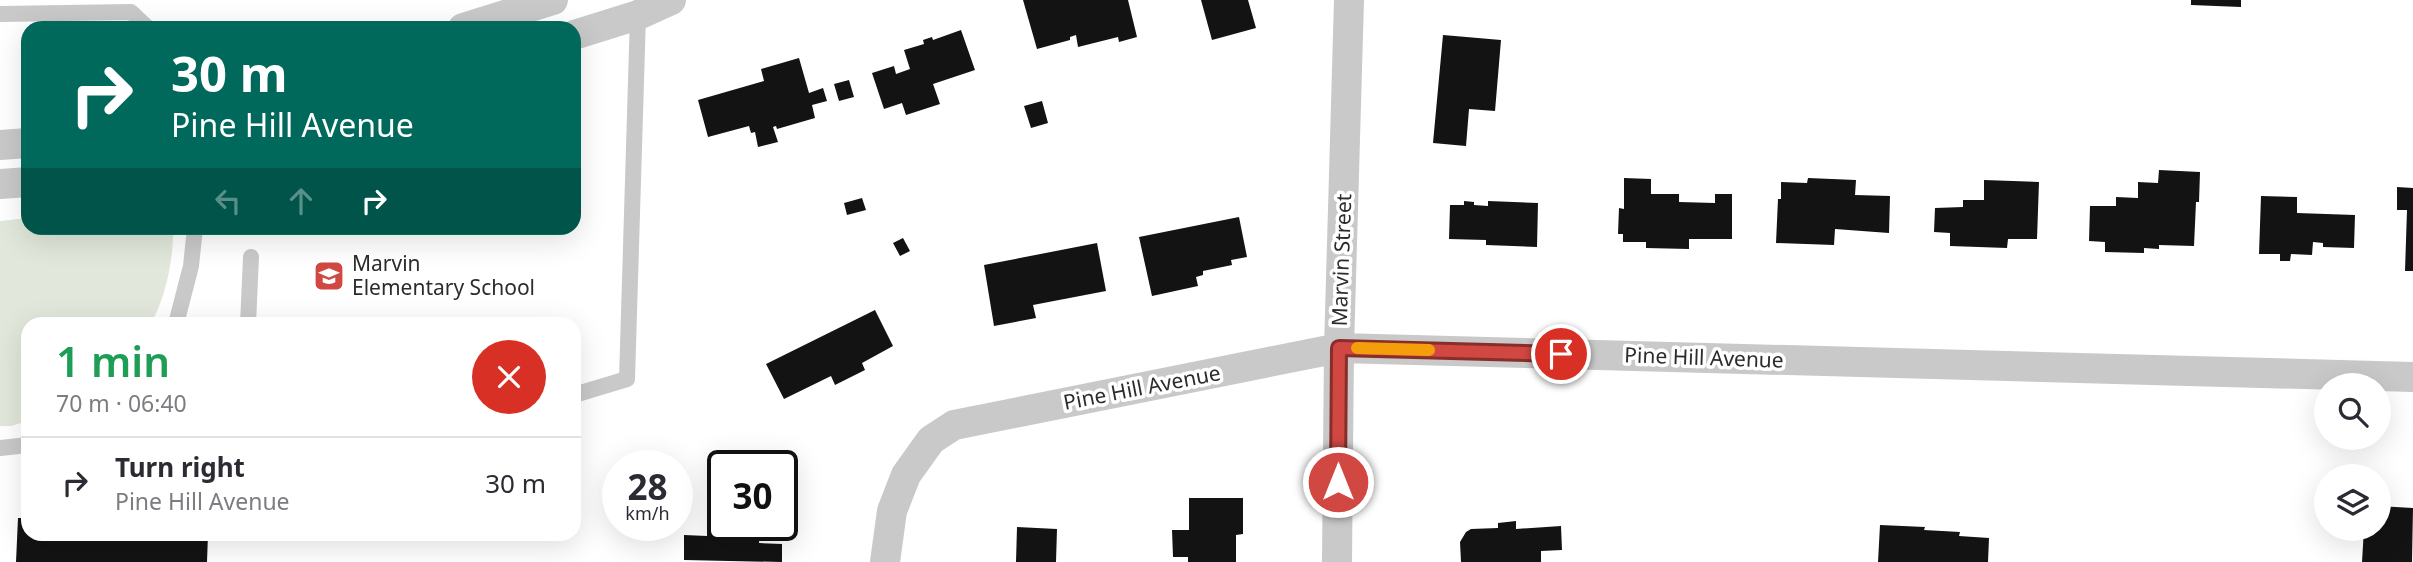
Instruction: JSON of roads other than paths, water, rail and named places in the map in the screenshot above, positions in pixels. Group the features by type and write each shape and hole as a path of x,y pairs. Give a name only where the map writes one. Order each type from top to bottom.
{"street":[{"path":"486,21 553,0"},
{"path":"581,33 638,15 671,0"},
{"name":"Marvin Street","path":"1338,562 1339,348 1349,0"},
{"path":"0,145 21,144"},
{"path":"0,184 21,182"},
{"name":"Pine Hill Avenue","path":"885,562 892,511 906,475 931,440 954,425 1339,348 2413,377"}],"lane":[{"path":"0,14 131,12 141,21"},
{"path":"581,394 626,379 638,15"},
{"path":"178,317 191,266 194,235"},
{"path":"248,317 251,257"},
{"path":"0,448 21,446"}],"place":[{"name":"Marvin Elementary School","path":"329,276"}]}
